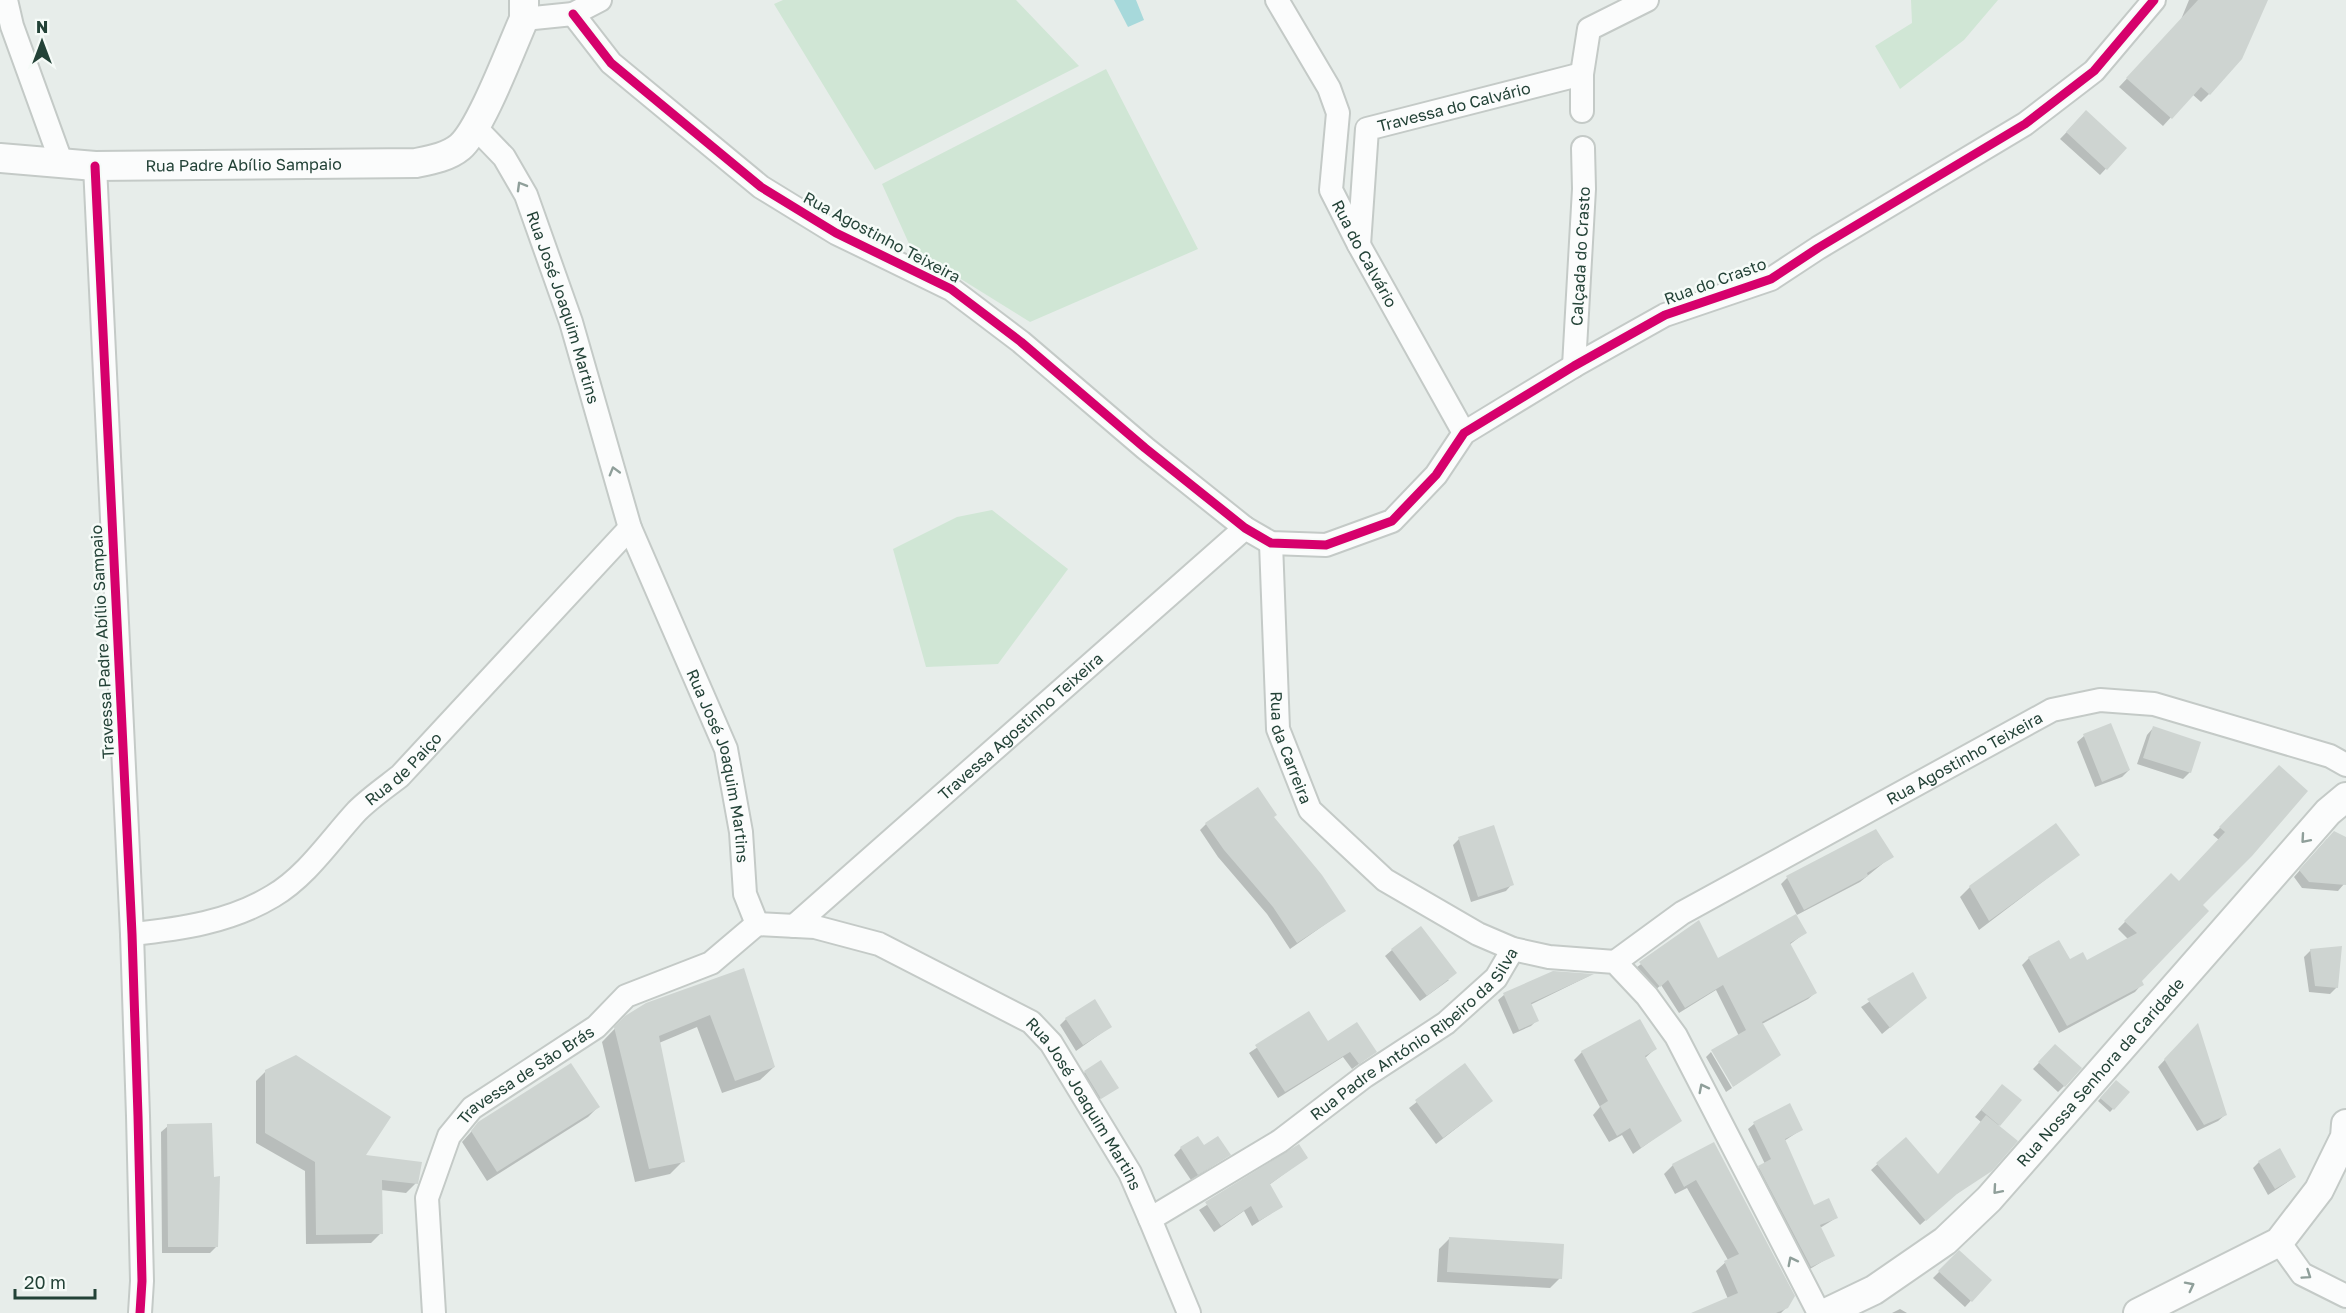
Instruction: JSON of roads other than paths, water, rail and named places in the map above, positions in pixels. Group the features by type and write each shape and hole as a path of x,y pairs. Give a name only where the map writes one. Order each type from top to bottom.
{"street":[{"path":"6,0 12,26 62,164"},
{"path":"524,9 573,14 600,0"},
{"name":"Rua do Calvário","path":"1277,0 1329,88 1338,113 1331,190 1359,245 1464,433"},
{"path":"1582,111 1582,74 1589,29 1647,0"},
{"name":"Rua do Crasto","path":"1271,543 1326,545 1392,521 1436,475 1464,433 1574,366 1665,315 1771,279 1818,248 2025,124 2094,71 2154,0"},
{"name":"Rua Padre Abílio Sampaio","path":"0,158 95,166 417,163 438,158 460,147 475,127 524,9"},
{"name":"Rua Agostinho Teixeira","path":"573,14 611,63 760,187 836,233 951,290 1021,342 1145,448 1245,528 1271,543"},
{"name":"Travessa do Calvário","path":"1359,245 1367,129 1582,74"},
{"name":"Rua José Joaquim Martins","path":"475,127 504,158 526,195 571,322 630,528 726,749 741,832 745,894 757,924 815,927 879,944 1031,1022 1051,1043 1124,1162 1150,1219"},
{"name":"Calçada do Crasto","path":"1574,366 1584,189 1583,148"},
{"name":"Travessa Padre Abílio Sampaio","path":"95,166 132,934 142,1281 140,1313"},
{"name":"Rua de Paiço","path":"132,934 172,930 224,920 274,896 303,871 360,808 400,776 630,528"},
{"name":"Travessa Agostinho Teixeira","path":"794,926 1245,528"},
{"name":"Rua da Carreira","path":"1271,543 1278,729 1310,810 1384,879 1478,934 1513,949"},
{"name":"Rua Agostinho Teixeira","path":"1615,962 1682,913 2052,710 2100,700 2154,704 2330,756 2346,765"},
{"name":"Rua Nossa Senhora da Caridade","path":"1830,1311 1874,1290 1946,1241 1989,1199 2328,812 2346,797"},
{"name":"Travessa de São Brás","path":"434,1313 428,1198 449,1136 472,1108 596,1027 626,996 711,963 757,924"},
{"name":"Rua Padre António Ribeiro da Silva","path":"1150,1219 1280,1141 1365,1076 1446,1023 1496,978 1513,949 1549,957 1615,962"},
{"path":"1615,962 1647,996 1676,1036 1830,1311"},
{"path":"2138,1313 2278,1242 2319,1190 2345,1137 2346,1124"},
{"path":"1150,1219 1189,1313"},
{"path":"2278,1242 2302,1274 2346,1296"}],"water":[{"path":"1114,0 1136,0 1144,20 1128,27"}]}
